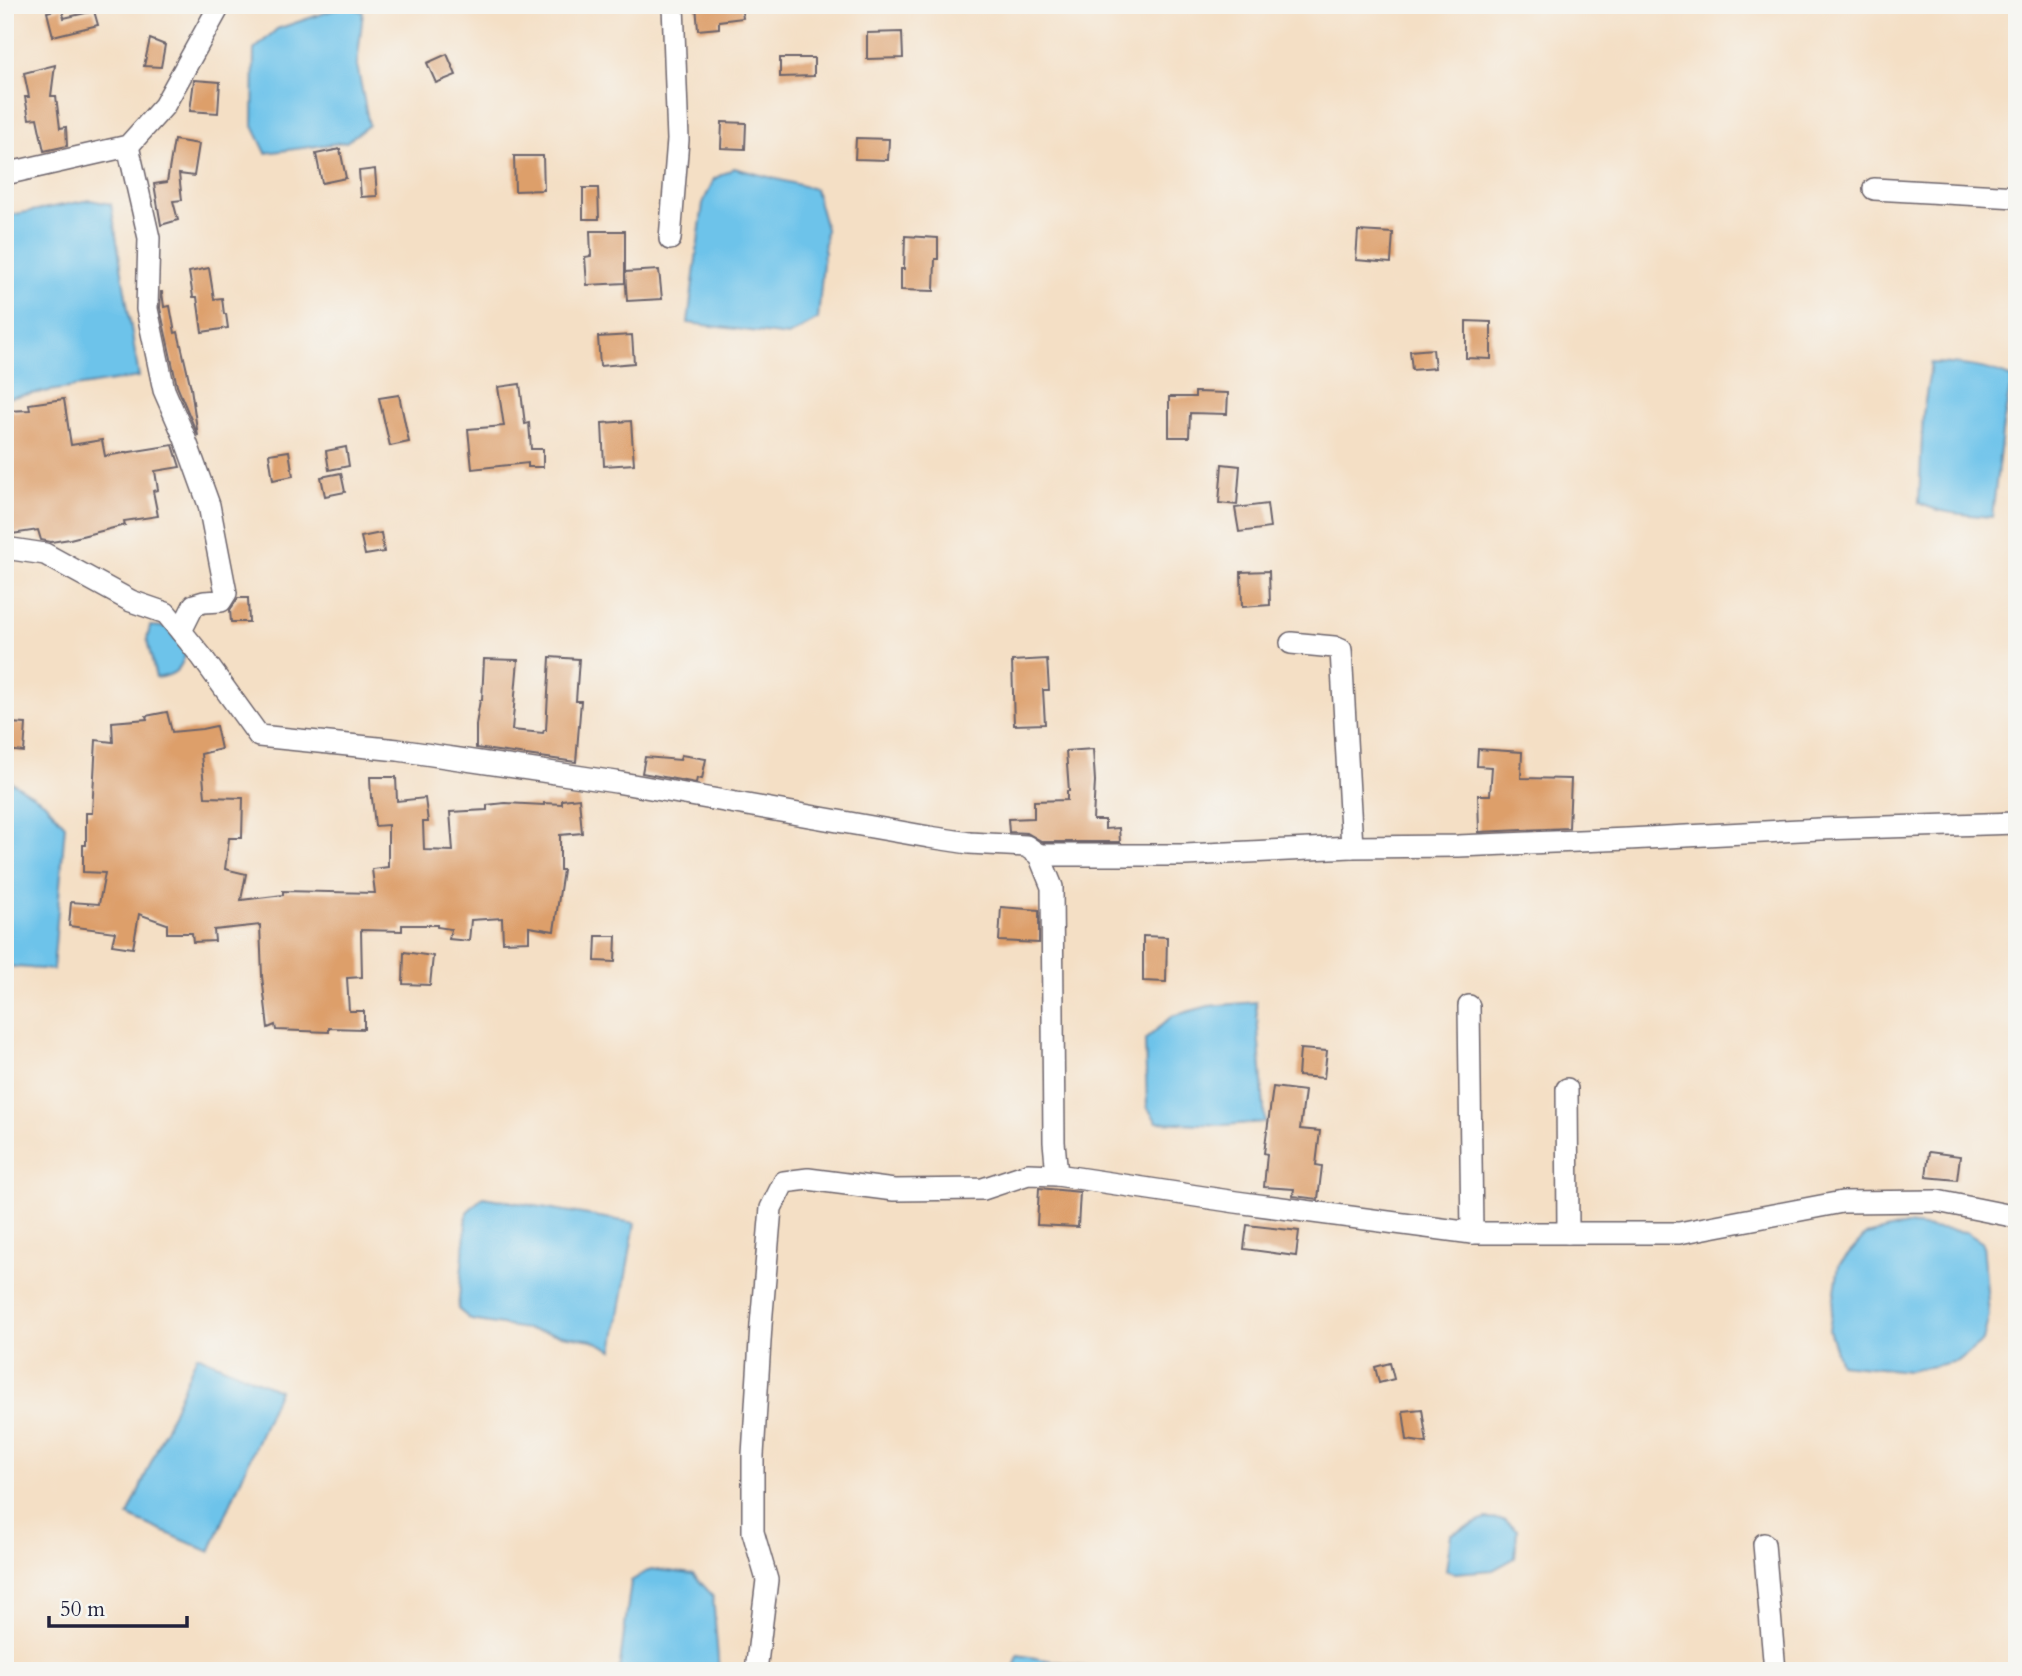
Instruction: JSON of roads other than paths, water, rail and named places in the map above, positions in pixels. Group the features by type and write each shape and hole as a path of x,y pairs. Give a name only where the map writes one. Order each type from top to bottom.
{"street":[{"path":"5,174 128,146 164,106 220,5"},
{"path":"670,239 678,140 673,5"},
{"path":"128,146 149,238 147,309 158,363 164,390 209,505 226,593 221,601 194,604 181,631"},
{"path":"1874,189 2017,197"},
{"path":"5,548 45,554 131,601 166,613 202,656 259,736 398,750 602,780 929,837 970,843 1026,846 1039,855 1052,887 1057,1174"},
{"path":"1291,643 1341,650 1352,847"},
{"path":"1039,855 1185,855 2017,823"},
{"path":"1469,1006 1472,1233"},
{"path":"1567,1089 1568,1233"},
{"path":"756,1671 767,1580 753,1532 759,1351 771,1208 783,1182 808,1179 894,1190 983,1189 1028,1174 1057,1174 1236,1202 1472,1233 1679,1233 1842,1202 1937,1201 2017,1217"},
{"path":"1764,1544 1775,1671"}],"water":[{"path":"348,5 363,12 357,65 369,125 346,142 266,153 253,126 254,50 277,29"},
{"path":"734,168 815,189 826,229 818,319 788,336 688,323 703,203 714,179"},
{"path":"90,200 111,204 139,377 5,398 5,216"},
{"path":"1931,363 1972,366 2012,378 2003,425 1992,517 1946,512 1919,503 1923,414"},
{"path":"150,626 166,627 186,651 180,667 173,673 156,678 147,640"},
{"path":"5,778 44,802 65,825 53,970 5,966"},
{"path":"1256,1002 1265,1122 1224,1125 1157,1122 1147,1107 1145,1040 1172,1016 1209,1006"},
{"path":"483,1197 635,1223 613,1350 592,1340 471,1320 458,1309 467,1212"},
{"path":"1906,1225 1966,1232 1983,1243 1989,1315 1983,1341 1958,1361 1908,1371 1840,1364 1829,1330 1839,1265 1866,1235"},
{"path":"197,1355 279,1390 210,1552 128,1516"},
{"path":"1485,1519 1505,1520 1517,1530 1515,1558 1493,1570 1455,1573 1446,1570 1451,1534"},
{"path":"651,1569 693,1574 713,1596 719,1671 619,1671 631,1581"},
{"path":"1018,1655 1095,1668 1095,1671 1013,1671"}]}
